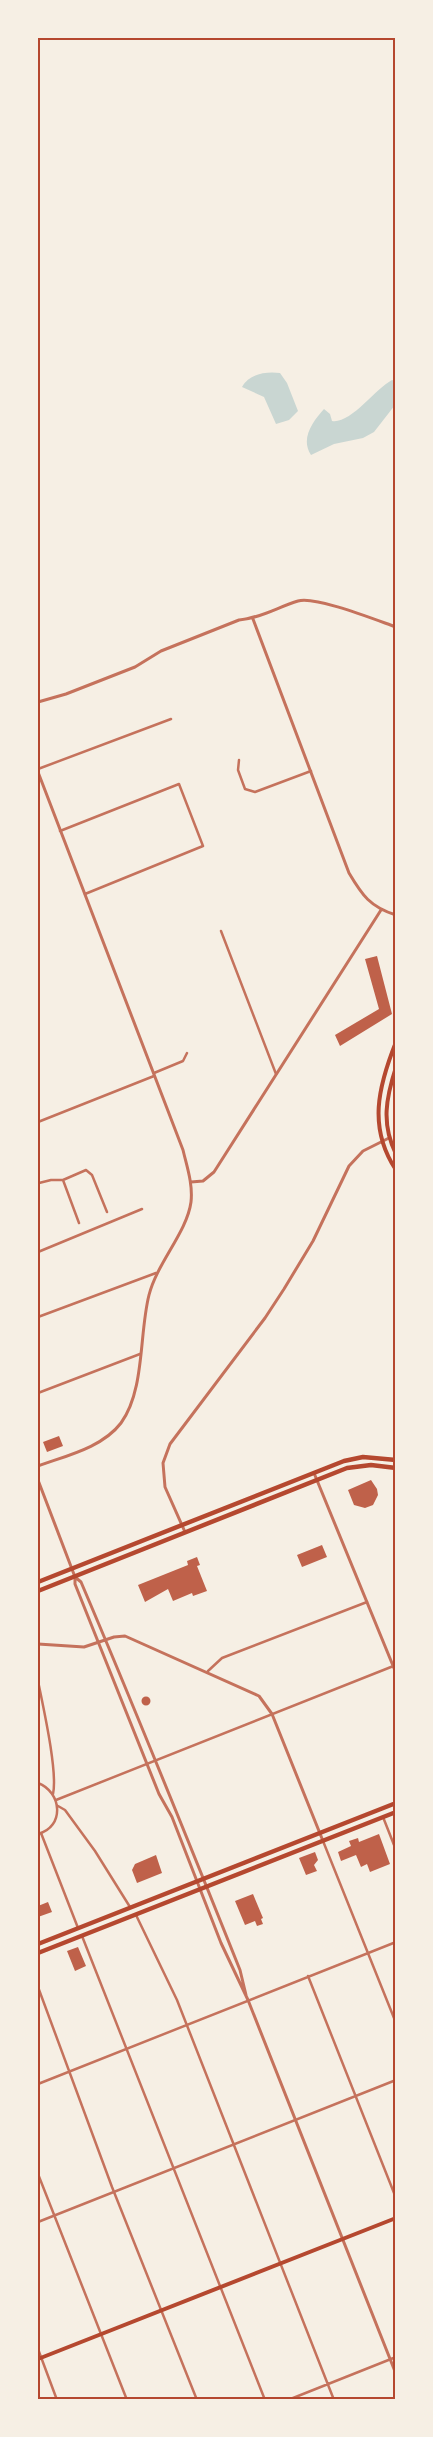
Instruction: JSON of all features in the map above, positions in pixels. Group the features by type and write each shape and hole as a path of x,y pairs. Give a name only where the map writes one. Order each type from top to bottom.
{"main road":[{"path":"396,1042 378,1098 377,1118 381,1140 396,1170"},
{"path":"396,1067 386,1103 389,1138 396,1154"},
{"path":"38,1582 344,1461 363,1457 396,1460"},
{"path":"38,1590 76,1577 317,1480 359,1466 383,1465 396,1468"},
{"path":"38,1944 396,1803"},
{"path":"38,1953 396,1812"},
{"path":"39,2359 396,2218"}],"street":[{"path":"38,702 66,694 135,667 161,651 239,620 253,619 300,600 316,602 396,627"},
{"path":"253,619 349,873 363,897 381,910 396,915"},
{"path":"38,1466 94,1445 121,1423 134,1396 148,1295 156,1273 184,1221 190,1204 191,1182 183,1150 38,770 171,718"},
{"path":"239,760 238,770 245,789 255,792 311,771"},
{"path":"60,830 179,784 203,846 85,894"},
{"path":"191,1182 203,1181 214,1172 381,910"},
{"path":"222,931 276,1074"},
{"path":"38,1122 153,1075 183,1061 187,1053"},
{"path":"185,1533 165,1487 162,1463 170,1444 284,1289 313,1241 350,1166 363,1151 381,1140 389,1138"},
{"path":"38,1182 63,1180 86,1170 92,1175 107,1212"},
{"path":"63,1180 80,1223"},
{"path":"38,1252 142,1209"},
{"path":"38,1317 156,1273"},
{"path":"38,1393 140,1354"},
{"path":"314,1473 396,1673"},
{"path":"38,1480 72,1568 76,1577 81,1582 106,1640 154,1761 188,1839 242,1976 248,2000"},
{"path":"76,1577 75,1584 199,1889 248,2000 396,2374"},
{"path":"208,1671 222,1658 367,1602"},
{"path":"38,1644 84,1647 125,1636 208,1671 259,1696 272,1714 396,2023"},
{"path":"56,1800 394,1666"},
{"path":"38,1681 51,1754 55,1788 53,1794"},
{"path":"38,1784 47,1788 53,1794 58,1806 54,1822 39,1833 78,1928"},
{"path":"58,1806 64,1810 95,1851 130,1907"},
{"path":"383,1817 396,1850"},
{"path":"136,1915 157,1955 187,2024 282,2262 334,2400"},
{"path":"82,1936 266,2400"},
{"path":"38,2084 396,1942"},
{"path":"308,1976 396,2198"},
{"path":"38,1987 114,2192 198,2400"},
{"path":"38,2222 396,2080"},
{"path":"38,2174 127,2400"},
{"path":"38,2350 39,2359 57,2400"},
{"path":"288,2400 396,2357"}],"shaded area":[{"path":"280,373 287,383 298,411 289,420 276,424 264,397 242,387 249,379 258,374"},
{"path":"392,380 395,381 395,405 374,432 363,438 334,444 311,455 308,449 307,437 312,425 324,409 330,414 332,421 347,417"}],"building":[{"path":"377,956 392,1014 340,1046 335,1035 379,1009 365,959"},
{"path":"59,1436 63,1446 47,1452 43,1442"},
{"path":"371,1480 377,1489 378,1495 373,1505 365,1508 354,1505 348,1490"},
{"path":"322,1545 327,1557 302,1567 297,1555"},
{"path":"197,1557 200,1565 197,1566 207,1591 193,1596 192,1593 173,1601 168,1589 145,1602 138,1585 188,1565 187,1561"},
{"path":"146,1696 151,1701 146,1706 141,1701"},
{"path":"379,1834 390,1864 370,1872 367,1864 361,1867 356,1855 341,1861 338,1852 351,1846 349,1841 358,1838 359,1842"},
{"path":"315,1852 318,1860 314,1865 317,1871 306,1875 299,1858"},
{"path":"156,1855 162,1873 137,1883 132,1870 135,1864"},
{"path":"253,1894 263,1918 261,1919 263,1924 257,1926 255,1921 245,1925 235,1901"},
{"path":"48,1902 52,1912 38,1917 38,1906"},
{"path":"78,1947 86,1966 75,1971 67,1951"}]}
